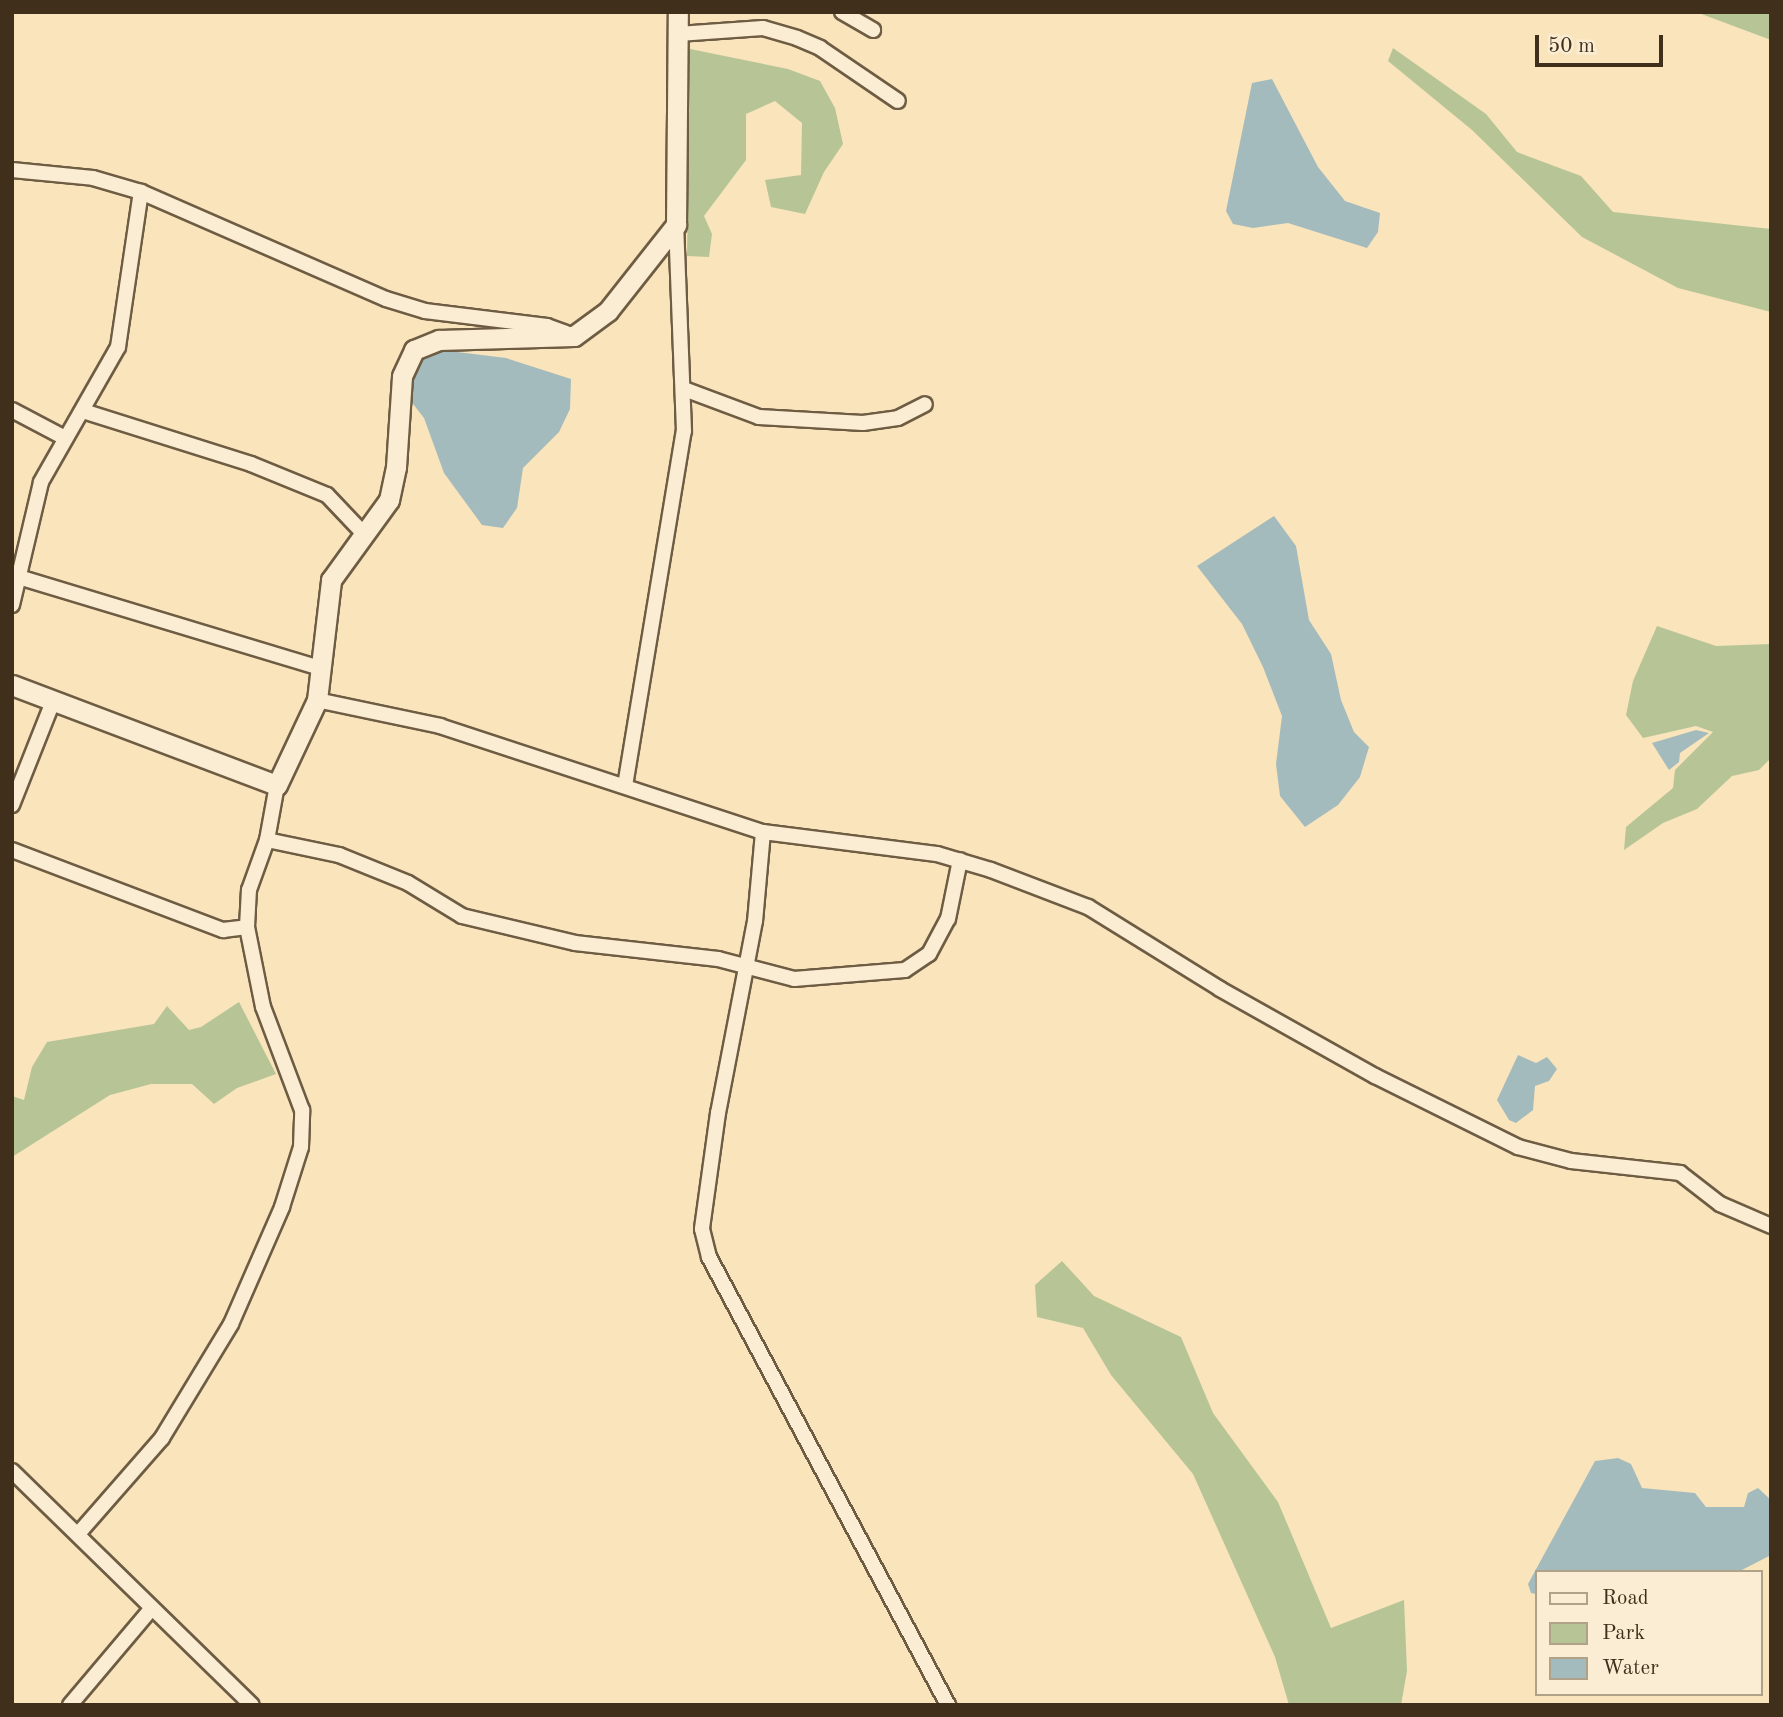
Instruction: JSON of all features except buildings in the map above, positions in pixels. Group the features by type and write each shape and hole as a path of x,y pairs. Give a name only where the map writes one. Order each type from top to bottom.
{"street":[{"path":"625,786 679,475 684,389 676,225 678,12"},
{"path":"842,12 873,30"},
{"path":"678,34 763,28 797,38 820,48 898,101"},
{"path":"12,170 93,178 141,192 386,299 425,311 547,326 574,336"},
{"path":"12,605 15,575 31,508 65,438 83,411 121,335 141,192"},
{"path":"78,1534 162,1438 231,1324 282,1207 301,1147 302,1110 262,1007 247,927 249,890 267,840 277,785 317,700 331,580 389,500 396,467 402,376 414,350 439,340 574,336 608,311 676,225"},
{"path":"684,389 772,418 863,423 898,418 925,404"},
{"path":"12,410 65,438"},
{"path":"83,411 239,460 327,495 363,533"},
{"path":"15,575 320,668"},
{"path":"12,685 277,785"},
{"path":"12,805 54,699"},
{"path":"317,700 440,726 763,832 960,860 1088,907 1220,989 1375,1076 1518,1147 1571,1161 1680,1173 1720,1204 1771,1226"},
{"path":"763,832 747,969 704,1197 702,1229 709,1258 948,1705"},
{"path":"267,840 339,855 408,883 462,916 575,943 718,959 747,969 794,979 905,970 929,954 948,919 960,860"},
{"path":"12,850 223,930 247,927"},
{"path":"12,1471 252,1705"},
{"path":"71,1705 138,1621 151,1609"}],"green space":[{"path":"1696,12 1771,12 1771,40"},
{"path":"1393,48 1486,114 1517,152 1581,176 1613,212 1771,229 1771,312 1678,288 1582,237 1472,130 1388,61"},
{"path":"690,49 788,69 820,81 835,108 843,144 824,172 805,214 771,207 765,180 801,175 802,123 775,101 746,114 746,160 704,216 712,234 709,257 687,256"},
{"path":"1657,626 1716,646 1771,644 1771,758 1759,770 1732,776 1697,809 1663,823 1624,850 1626,827 1673,788 1675,770 1713,732 1696,726 1643,738 1626,715 1633,681"},
{"path":"239,1002 276,1074 237,1088 214,1104 192,1084 151,1084 110,1095 12,1157 12,1096 24,1100 32,1067 47,1042 154,1024 167,1006 189,1030 201,1027"},
{"path":"1062,1261 1094,1296 1181,1337 1213,1413 1278,1502 1331,1628 1404,1600 1407,1671 1401,1705 1289,1705 1275,1657 1193,1474 1111,1375 1083,1328 1037,1317 1035,1285"}],"water":[{"path":"1272,79 1318,167 1345,201 1380,213 1378,232 1367,248 1288,223 1253,228 1233,224 1226,211 1252,83"},
{"path":"449,351 506,358 571,379 570,409 559,432 523,468 517,508 503,528 482,525 444,473 424,418 410,400 417,362 432,352"},
{"path":"1274,516 1296,546 1309,620 1331,654 1341,700 1354,732 1369,747 1360,777 1338,805 1305,827 1280,796 1276,764 1282,716 1263,667 1242,624 1197,566"},
{"path":"1696,730 1709,733 1680,753 1679,762 1669,770 1652,743"},
{"path":"1518,1055 1536,1063 1547,1057 1557,1069 1549,1081 1535,1086 1533,1110 1516,1123 1509,1120 1497,1100"},
{"path":"1618,1458 1631,1464 1642,1488 1695,1493 1706,1507 1744,1507 1748,1493 1758,1488 1771,1500 1771,1555 1742,1570 1536,1570 1595,1461"},
{"path":"1534,1573 1534,1594 1531,1593 1528,1584"}]}
